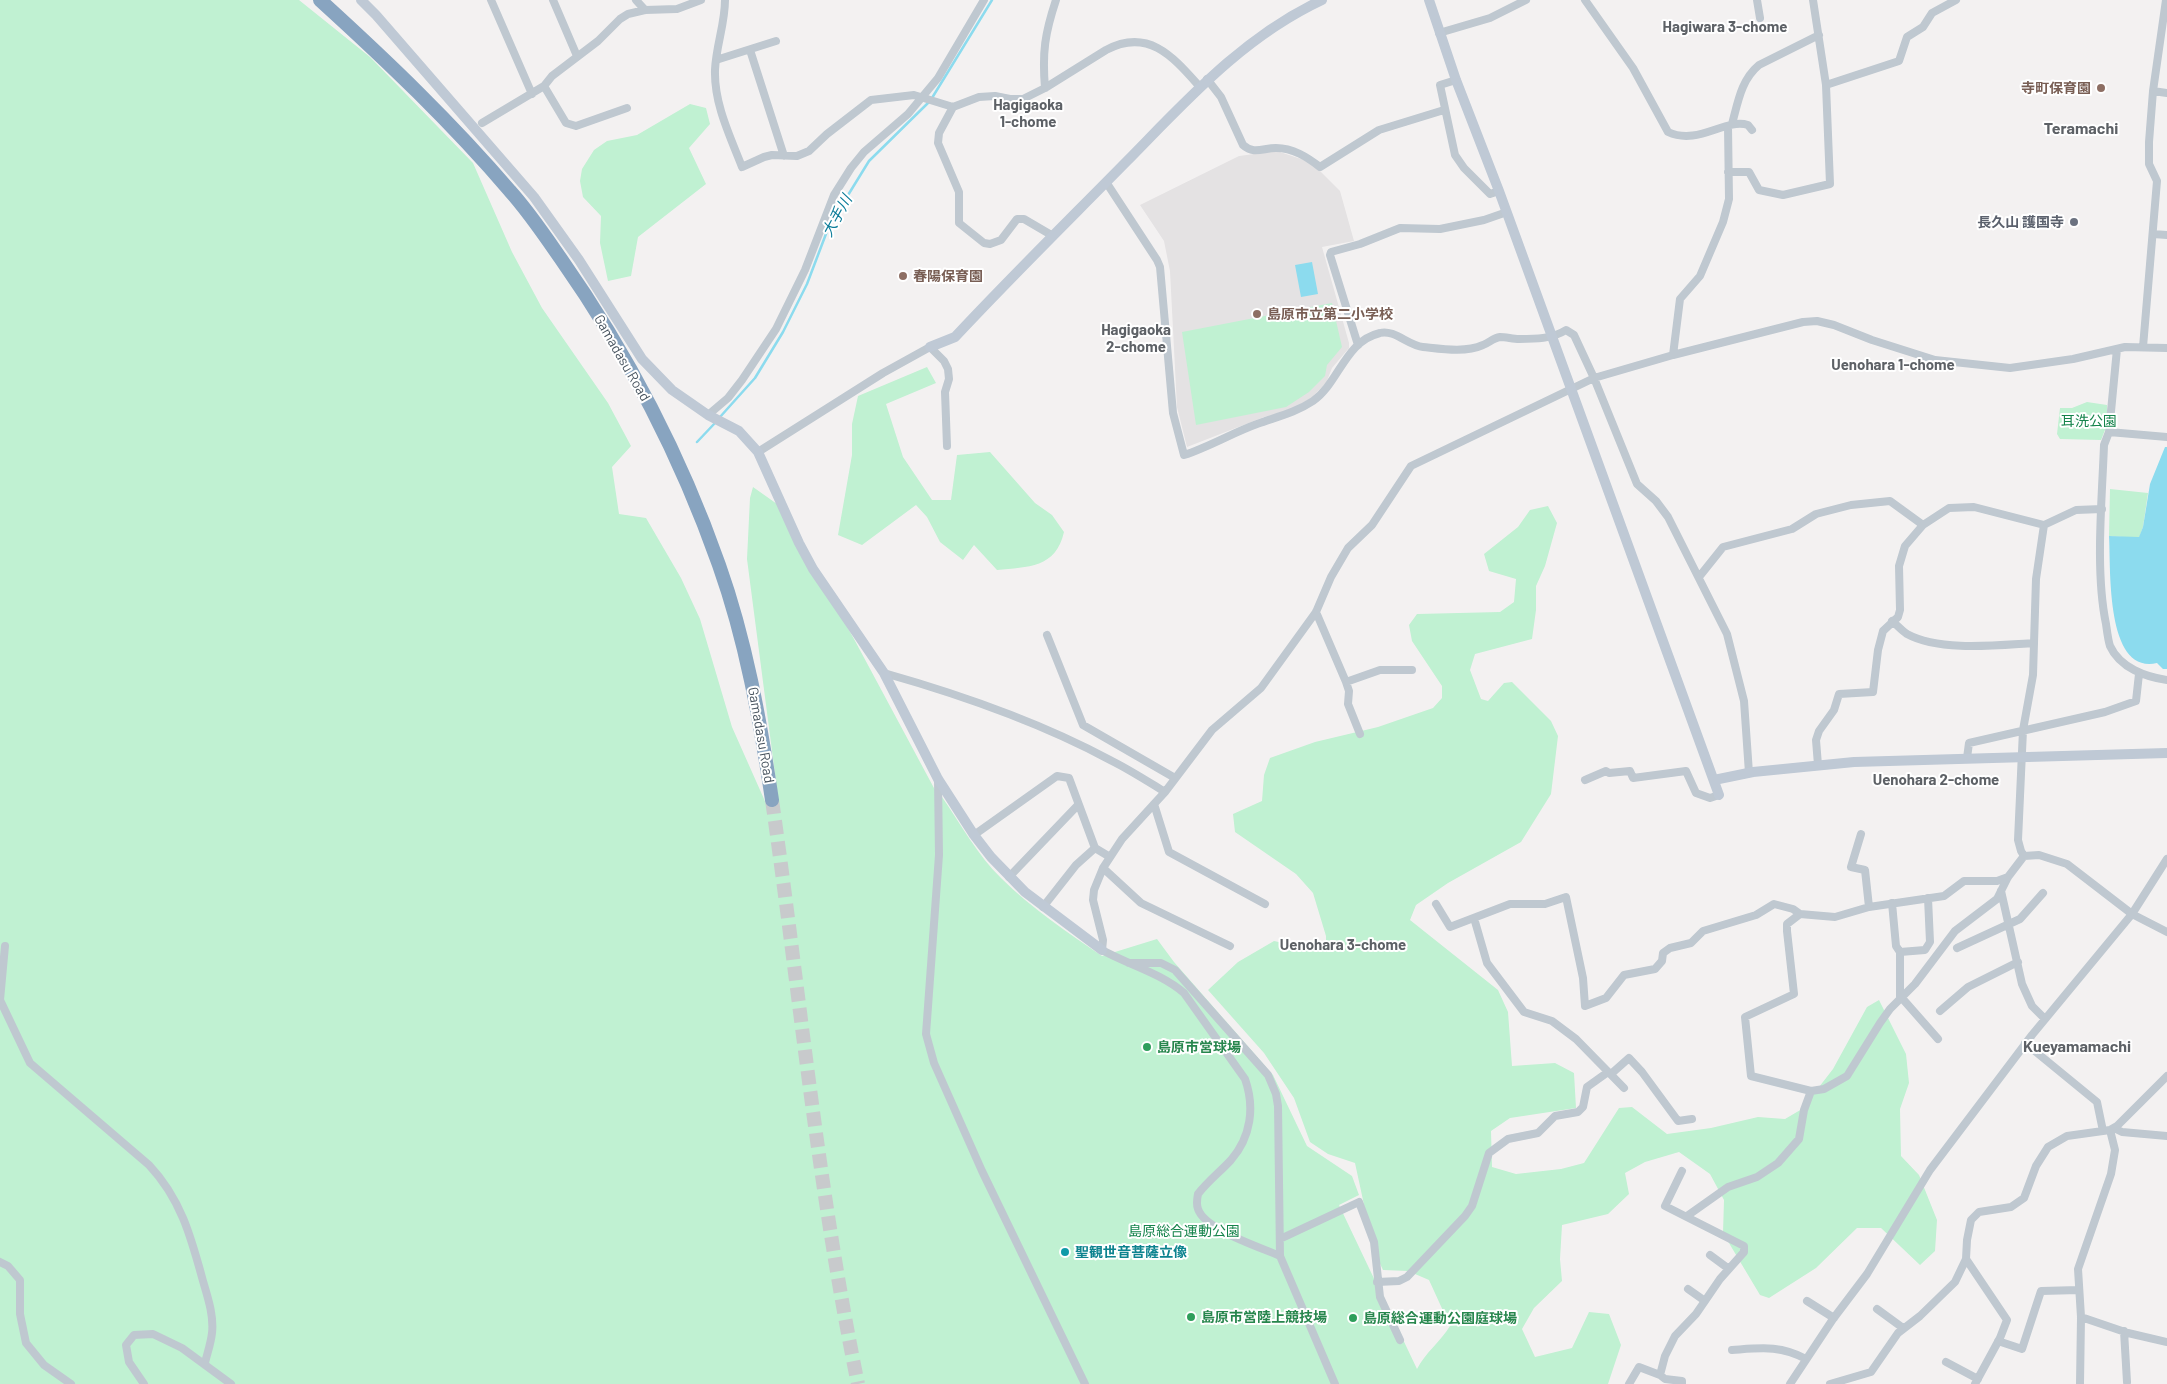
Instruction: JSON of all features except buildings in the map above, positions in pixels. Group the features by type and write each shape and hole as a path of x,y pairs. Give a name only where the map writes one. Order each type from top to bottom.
{"highway":[{"name":"Gamadasu Road","path":"320,0 430,104 512,192 579,285 619,348 655,415 686,482 719,565 754,692 772,800"}],"street":[{"path":"361,0 534,198 579,260 642,359 672,390 711,416 739,431 758,452 799,543 813,569 884,673 938,779 974,835 1009,877 1043,907 1102,950 1125,963 1163,978 1184,993 1245,1079 1252,1106 1247,1132 1231,1159 1198,1194 1197,1209 1202,1217 1216,1228 1280,1256"},
{"path":"491,0 532,94"},
{"path":"553,0 577,56"},
{"path":"636,0 645,10"},
{"path":"482,123 544,86 628,14 645,10 677,9 701,0"},
{"path":"725,0 724,18 716,60 716,89 727,131 742,167 764,157 797,156 809,150 826,134 871,100 905,95 928,99 953,107 979,97 995,96 1010,100 1023,99 1045,88 1115,45 1126,43 1151,45 1162,49 1221,97 1242,145 1248,150 1288,149 1308,158 1320,167 1379,130 1444,110"},
{"path":"711,416 728,398 776,329 805,270 834,194 864,152 928,99 938,78 984,0"},
{"path":"1045,88 1043,53 1047,30 1056,0"},
{"path":"758,452 883,373 930,347 956,337 1204,83 1248,44 1293,14 1322,0"},
{"path":"1429,0 1456,80 1572,388 1719,795 1710,798 1696,793 1686,771 1633,778 1630,771 1606,771 1585,780"},
{"path":"1439,33 1490,18 1526,0"},
{"path":"1586,0 1592,12 1614,38 1637,75 1668,132 1674,135 1689,136 1730,125 1744,124 1748,125 1752,130"},
{"path":"1757,0 1760,18"},
{"path":"1728,172 1749,172 1759,190 1780,194 1830,184 1826,85 1820,35 1813,0"},
{"path":"1826,85 1900,61 1907,37 1923,27 1932,13 1956,0"},
{"path":"2143,347 2157,181 2149,164 2153,91 2166,0"},
{"path":"1674,355 1680,299 1700,276 1722,222 1729,199 1730,125 1743,85 1752,70 1759,65 1820,35"},
{"path":"716,60 776,41"},
{"path":"750,50 784,156"},
{"path":"1456,80 1440,85 1452,147 1458,160 1490,194 1499,191"},
{"path":"544,86 566,123 576,126 627,108"},
{"path":"2153,91 2167,93"},
{"path":"953,107 939,133 938,144 958,192 958,218 962,226 984,243 990,244 1001,240 1015,221 1020,219 1053,236"},
{"path":"1106,182 1160,267 1173,413 1184,455 1200,450 1257,424 1295,412 1314,400 1329,386 1340,366 1358,345 1380,333 1389,334 1422,347 1464,350 1483,346 1501,337 1519,339 1553,337 1566,330 1574,335 1594,378 1637,484 1656,501 1668,517 1727,634 1744,701 1749,773"},
{"path":"1358,345 1330,255 1332,250 1360,244 1400,228 1440,229 1484,220 1507,212"},
{"path":"2153,234 2167,235"},
{"path":"1102,950 1103,940 1093,900 1094,890 1110,857 1122,839 1165,792 1212,730 1261,688 1316,612 1331,577 1348,548 1372,526 1411,466 1594,378 1774,328 1803,322 1817,321 1934,360 2010,368 2073,360 2117,349 2167,348"},
{"path":"930,347 944,361 948,370 949,379 945,392 947,446"},
{"path":"2117,349 2109,432 2104,445 2101,577 2104,615 2110,646 2120,659 2139,674 2167,680"},
{"path":"2109,432 2167,437"},
{"path":"1699,576 1723,548 1792,529 1816,514 1851,506 1890,501 1923,525"},
{"path":"1818,765 1816,740 1819,731 1834,710 1839,694 1873,692 1878,650 1883,630 1898,617 1900,610 1900,566 1905,546 1923,525 1949,508 1974,507 2044,525 2076,510 2102,509"},
{"path":"2024,856 2018,840 2023,730 2033,675 2038,557 2044,525"},
{"path":"1316,612 1346,682 1348,704 1360,734"},
{"path":"1892,621 1908,634 1946,644 2034,643"},
{"path":"1047,635 1083,725 1175,778"},
{"path":"1346,682 1380,670 1412,670"},
{"path":"884,673 948,691 1053,732 1112,760 1165,792"},
{"path":"1967,758 1969,743 2105,712 2136,701 2139,674"},
{"path":"1714,780 1749,773 1854,762 2167,753"},
{"path":"974,835 1057,776 1069,778 1095,848 1110,857"},
{"path":"938,779 939,855 926,1034 934,1063 978,1162 1085,1384"},
{"path":"1154,804 1169,852 1265,904"},
{"path":"1009,877 1078,805"},
{"path":"1861,834 1851,867 1865,870 1869,907"},
{"path":"1043,907 1076,865 1095,848"},
{"path":"1800,914 1787,924 1786,932 1794,994 1745,1018 1751,1076 1811,1090 1824,1089 1847,1076 1880,1023 1900,998 1915,984 1955,932 1996,899 2008,877 2024,856 2039,855 2067,864 2132,914 2167,932"},
{"path":"1790,1384 1834,1318 1867,1274 1930,1170 2025,1043 2132,914 2167,859"},
{"path":"1103,868 1140,903 1230,946"},
{"path":"1436,904 1450,927 1510,904 1545,904 1566,896 1583,978 1585,1006 1606,998 1624,975 1655,969 1662,960 1663,953 1670,948 1691,943 1703,931 1756,915 1774,904 1793,909 1800,914 1835,917 1869,907 1944,896 1964,882 1997,881 2008,877"},
{"path":"2001,890 2022,984 2032,1006 2045,1019"},
{"path":"1957,948 2020,919 2043,894"},
{"path":"1900,952 1925,950 1930,942 1928,898"},
{"path":"1892,903 1896,946 1900,952 1900,998 1938,1039"},
{"path":"1474,918 1487,963 1524,1012 1552,1021 1576,1039 1624,1088"},
{"path":"5,946 0,1000 30,1063 149,1165 164,1181 178,1204 192,1238 210,1309 212,1333 205,1363"},
{"path":"1940,1011 1968,987 2018,962"},
{"path":"1125,963 1161,963 1171,966 1268,1075 1276,1094 1278,1106 1280,1256 1335,1384"},
{"path":"2025,1043 2097,1102 2109,1129 2115,1150 2111,1174 2078,1269 2081,1317 2080,1384"},
{"path":"1377,1282 1400,1281 1407,1277 1466,1216 1472,1206 1486,1160 1494,1148 1508,1139 1538,1133 1555,1116 1578,1112 1584,1106 1587,1087 1610,1073 1629,1058 1642,1072 1678,1121 1692,1119"},
{"path":"2109,1129 2167,1076"},
{"path":"1687,1216 1728,1187 1757,1176 1778,1163 1799,1139 1804,1110 1811,1090"},
{"path":"1830,1384 1870,1372 1898,1332 1920,1316 1955,1282 1966,1259 1966,1240 1971,1220 1979,1212 2011,1207 2024,1198 2036,1166 2048,1148 2067,1136 2109,1129 2167,1136"},
{"path":"1660,1375 1665,1356 1675,1336 1696,1314 1729,1268 1744,1252 1744,1246 1665,1206 1682,1171"},
{"path":"1280,1239 1359,1202 1373,1234 1380,1297 1400,1340"},
{"path":"1710,1256 1729,1268"},
{"path":"1946,1362 1976,1381 2007,1320 1966,1259"},
{"path":"0,1262 8,1266 20,1280 20,1314 26,1342 44,1365 71,1384"},
{"path":"1688,1289 1705,1301"},
{"path":"1998,1341 2022,1349 2041,1291 2079,1290"},
{"path":"1807,1301 1834,1318"},
{"path":"1877,1310 1903,1328"},
{"path":"2081,1317 2167,1342"},
{"path":"2124,1331 2126,1382"},
{"path":"144,1384 129,1362 126,1345 134,1335 153,1334 182,1348 205,1363 231,1384"},
{"path":"1732,1350 1784,1349 1806,1359"},
{"path":"1629,1384 1639,1368 1660,1375 1665,1379 1682,1380 1682,1384"}],"shaded area":[{"name":"島原市立第二小学校","path":"1277,151 1304,160 1318,169 1340,191 1354,241 1322,247 1349,348 1332,368 1326,383 1311,398 1291,410 1264,417 1187,447 1177,407 1170,271 1164,241 1140,205 1239,156"}],"green space":[{"name":"島原総合運動公園","path":"0,0 299,0 370,57 473,163 512,252 542,308 608,403 631,446 612,467 619,514 646,518 681,578 700,619 732,727 768,808 778,797 747,559 750,498 753,487 777,504 854,639 942,803 942,797 977,850 993,869 1037,910 1102,956 1157,939 1174,962 1273,1075 1307,1146 1352,1176 1359,1195 1339,1205 1417,1369 1450,1326 1429,1280 1408,1271 1383,1270 1374,1251 1355,1163 1328,1154 1310,1142 1294,1098 1264,1053 1208,990 1238,962 1274,941 1316,950 1326,945 1326,936 1313,893 1296,874 1235,832 1233,814 1262,801 1264,775 1270,758 1315,742 1378,727 1433,708 1442,698 1442,686 1412,641 1409,625 1417,614 1500,612 1514,602 1516,579 1489,571 1484,554 1518,527 1530,510 1548,506 1557,523 1545,566 1536,586 1536,610 1532,639 1475,654 1470,670 1481,699 1488,701 1504,683 1512,682 1551,721 1558,736 1551,794 1521,842 1448,883 1416,905 1410,920 1498,990 1508,1012 1512,1066 1555,1063 1574,1073 1576,1108 1510,1118 1491,1131 1492,1167 1516,1174 1561,1169 1584,1163 1619,1108 1632,1107 1667,1134 1711,1128 1758,1117 1785,1119 1802,1109 1833,1069 1867,1007 1879,1000 1906,1054 1909,1083 1900,1109 1901,1156 1919,1175 1937,1220 1935,1251 1920,1265 1881,1228 1857,1228 1816,1268 1769,1298 1760,1295 1723,1233 1724,1200 1710,1174 1679,1152 1645,1162 1625,1173 1629,1194 1608,1214 1562,1225 1560,1259 1562,1281 1534,1308 1522,1329 1535,1357 1572,1348 1589,1312 1609,1314 1621,1345 1608,1384 0,1384"},
{"path":"690,104 706,108 710,124 689,148 706,184 638,237 631,276 608,281 600,243 601,216 583,197 580,181 582,169 594,150 607,141 637,135"},
{"path":"1332,303 1342,347 1327,365 1325,376 1309,392 1286,407 1196,425 1182,332"},
{"path":"927,367 936,383 886,404 903,457 932,500 951,500 957,455 990,452 1035,503 1052,515 1064,532 1055,553 1047,559 1030,566 997,570 974,545 963,560 940,542 927,517 916,505 862,545 838,535 852,455 852,424 858,396"},
{"name":"耳洗公園","path":"2087,402 2107,405 2107,425 2101,440 2060,439 2057,434 2060,408 2072,408"},
{"path":"2110,489 2148,493 2143,527 2139,538 2109,536"}],"water":[{"path":"1312,262 1318,294 1301,297 1295,265"},
{"path":"2165,447 2167,447 2167,669 2163,669 2157,663 2140,662 2128,653 2119,637 2111,593 2109,536 2139,537 2143,527 2150,484"}],"waterway":[{"name":"大手川","path":"932,98 992,0"},
{"name":"大手川","path":"720,417 755,378 783,332 807,284 829,226 869,161 929,102"},
{"name":"大手川","path":"697,442 715,423"}],"tunnel":[{"path":"772,800 810,1093 832,1239 858,1384"}],"place":[{"name":"寺町保育園","path":"2101,88"},
{"name":"長久山 護国寺","path":"2074,222"},
{"name":"春陽保育園","path":"903,276"},
{"name":"島原市立第二小学校","path":"1257,314"},
{"name":"島原市営球場","path":"1147,1047"},
{"name":"聖観世音菩薩立像","path":"1065,1252"},
{"name":"島原市営陸上競技場","path":"1191,1317"},
{"name":"島原総合運動公園庭球場","path":"1353,1318"}],"district":[{"name":"Hagiwara 3-chome","path":"1725,27"},
{"name":"Hagigaoka 1-chome","path":"1028,114"},
{"name":"Teramachi","path":"2081,129"},
{"name":"Hagigaoka 2-chome","path":"1136,338"},
{"name":"Uenohara 1-chome","path":"1893,365"},
{"name":"Uenohara 2-chome","path":"1936,780"},
{"name":"Uenohara 3-chome","path":"1343,945"},
{"name":"Kueyamamachi","path":"2077,1047"}]}
